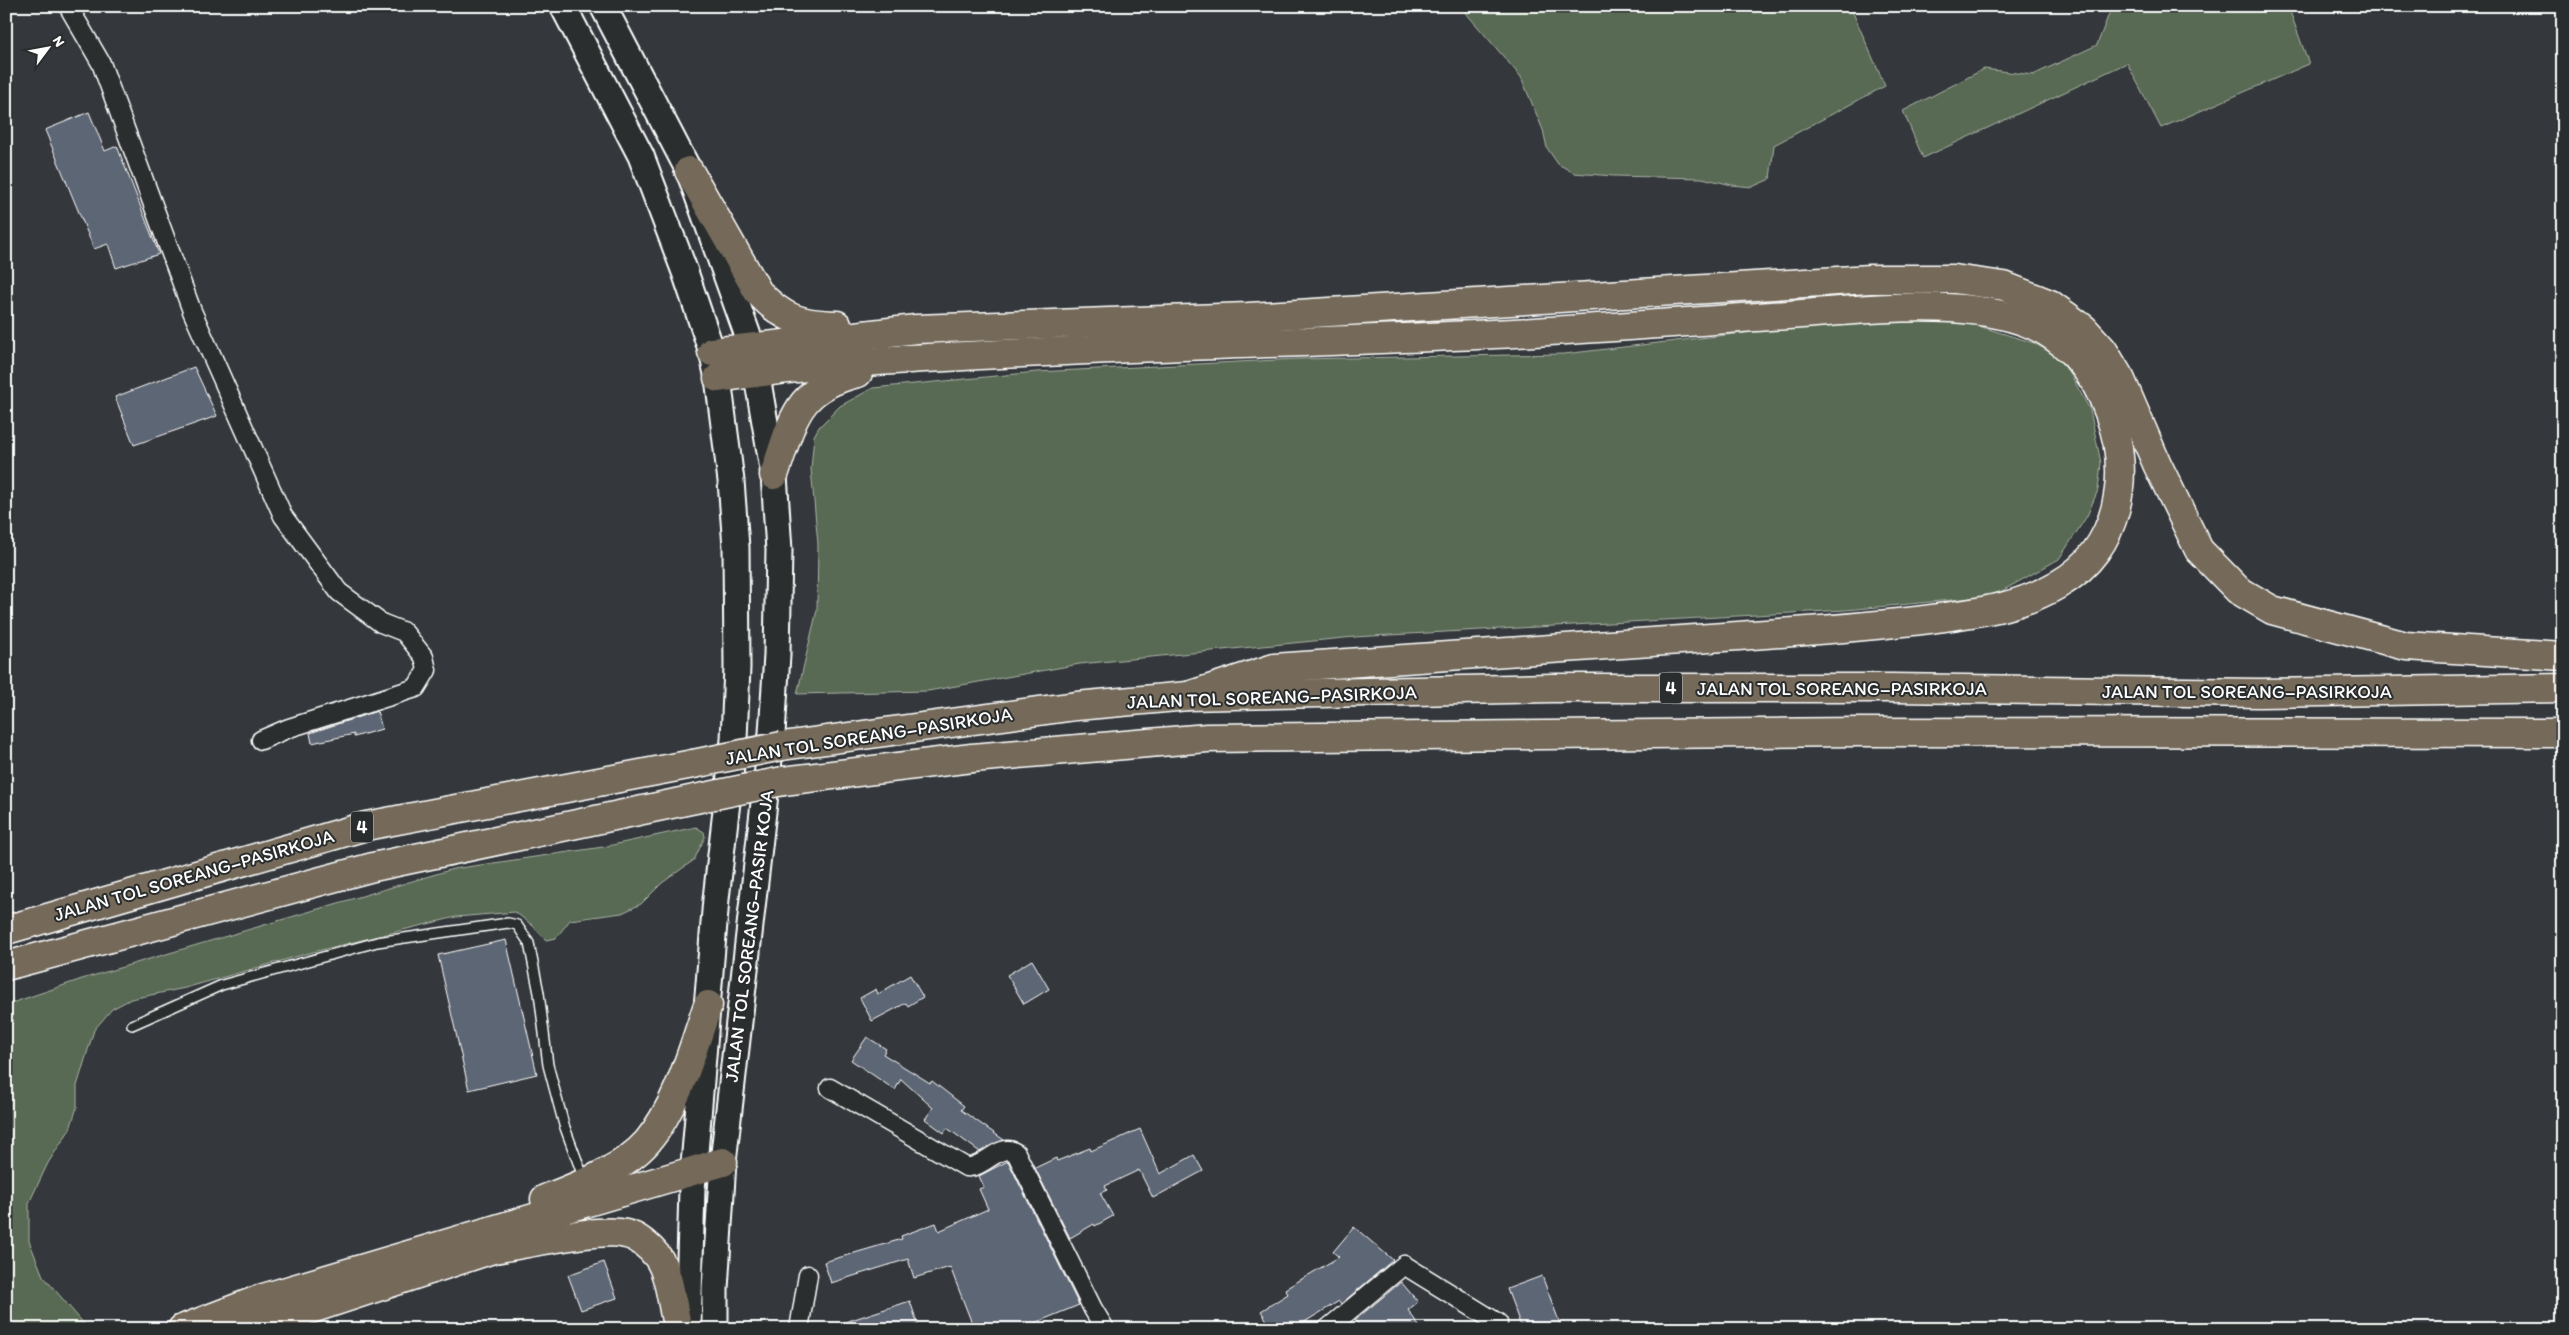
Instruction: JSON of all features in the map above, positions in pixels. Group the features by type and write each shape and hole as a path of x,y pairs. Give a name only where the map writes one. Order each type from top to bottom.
{"highway":[{"path":"689,171 758,292 769,304 805,324 916,329 1248,317 1870,279 1954,278 2004,286 2050,304 2083,328 2103,350 2121,380 2157,464 2199,550 2238,590 2272,610 2406,646 2563,656"},
{"path":"712,352 754,360 923,357 1531,332 1881,308 1942,309 1979,311 2015,318 2039,327 2078,356 2099,385 2114,423 2121,464 2119,499 2109,530 2092,554 2064,582 2008,608 1870,627 1274,668 1188,696"},
{"path":"718,378 754,360 916,329"},
{"path":"774,475 794,417 814,390 840,377 923,357"},
{"name":"JALAN TOL SOREANG–PASIRKOJA","path":"6,930 38,919 366,826 782,746 1076,706 1188,696 1552,688 1892,688 2258,693 2563,688"},
{"name":"JALAN TOL SOREANG–PASIRKOJA","path":"6,966 373,867 783,781 972,758 1207,738 1859,732 2563,733"},
{"path":"6,971 38,956"},
{"path":"265,1316 499,1216 584,1182 615,1167 647,1142 676,1093 708,1005"},
{"path":"182,1329 265,1316 493,1249 722,1171"},
{"path":"416,1252 693,1180"},
{"path":"493,1249 604,1232 626,1234 644,1243 657,1256 666,1274 678,1329"}],"street":[{"path":"68,6 101,63 192,311 283,516 338,592 382,623 404,632 424,657 427,670 416,688 289,728 261,740"},
{"name":"JALAN TOL SOREANG–PASIR KOJA","path":"563,6 641,156 685,272 712,352 718,378 731,481 735,538 737,667 734,740 716,899 693,1180 688,1329"},
{"name":"JALAN TOL SOREANG–PASIR KOJA","path":"603,6 689,171 754,360 774,475 779,550 777,655 772,733 722,1171 715,1289 715,1329"},
{"path":"830,1088 966,1167 974,1168 1004,1150 1016,1153 1093,1309 1105,1329"},
{"path":"1333,1327 1404,1265 1498,1323"},
{"path":"799,1329 808,1275"}],"lane":[{"path":"132,1025 222,985 377,942 508,923 517,925 529,943 539,993 548,1065 564,1125 584,1182"}],"green space":[{"path":"1460,6 1850,6 1885,86 1774,145 1770,179 1752,187 1732,185 1702,178 1574,173 1558,164 1547,148 1543,130 1521,77"},
{"path":"2112,6 2288,6 2309,64 2161,128 2127,63 1923,158 1903,111 1984,69 2033,75 2097,45"},
{"path":"1956,319 2034,343 2058,357 2071,375 2090,410 2101,463 2098,490 2087,516 2059,559 1993,596 1846,610 1354,637 1080,664 928,691 797,694 817,610 818,544 811,469 814,436 819,427 840,406 873,388 1037,372 1298,359 1564,354 1829,323"},
{"path":"696,827 704,832 705,837 694,860 662,883 641,904 622,913 570,920 556,938 546,940 532,925 515,912 456,917 309,953 185,988 131,999 112,1009 94,1030 77,1086 77,1107 70,1129 48,1163 29,1203 29,1241 43,1276 85,1325 81,1329 6,1329 6,1005 82,979 453,869 603,847"}],"building":[{"path":"89,112 105,151 117,146 159,254 116,268 108,244 94,249 45,130"},
{"path":"194,367 217,416 134,445 115,397"},
{"path":"377,711 382,729 354,737 354,734 312,743 310,733"},
{"path":"506,940 537,1074 469,1090 438,955"},
{"path":"1032,960 1049,989 1024,1004 1007,975"},
{"path":"910,975 923,997 908,1006 906,1003 872,1021 860,998 876,989 878,994"},
{"path":"867,1037 886,1049 883,1054 930,1083 932,1081 964,1106 961,1110 1004,1140 980,1152 947,1128 944,1133 925,1119 933,1108 901,1079 895,1090 851,1060"},
{"path":"1140,1129 1160,1174 1194,1155 1203,1171 1153,1198 1139,1170 1105,1186 1107,1190 1100,1193 1113,1216 1095,1226 1094,1224 1070,1238 1035,1168 1056,1158 1057,1161 1090,1148 1091,1151"},
{"path":"1008,1161 1079,1305 1020,1329 986,1329 984,1322 973,1326 950,1267 914,1278 908,1259 831,1283 824,1262 902,1239 901,1236 936,1223 939,1231 988,1209 979,1189 984,1187 979,1176"},
{"path":"1354,1227 1393,1260 1341,1304 1339,1301 1293,1329 1272,1329 1261,1311 1288,1294 1285,1289 1339,1257 1333,1252"},
{"path":"604,1262 617,1298 581,1310 568,1275"},
{"path":"1542,1276 1562,1329 1522,1329 1507,1289"},
{"path":"1401,1282 1418,1302 1408,1310 1421,1329 1362,1329 1355,1320"},
{"path":"910,1301 918,1325 906,1329 837,1329 836,1325"}]}
